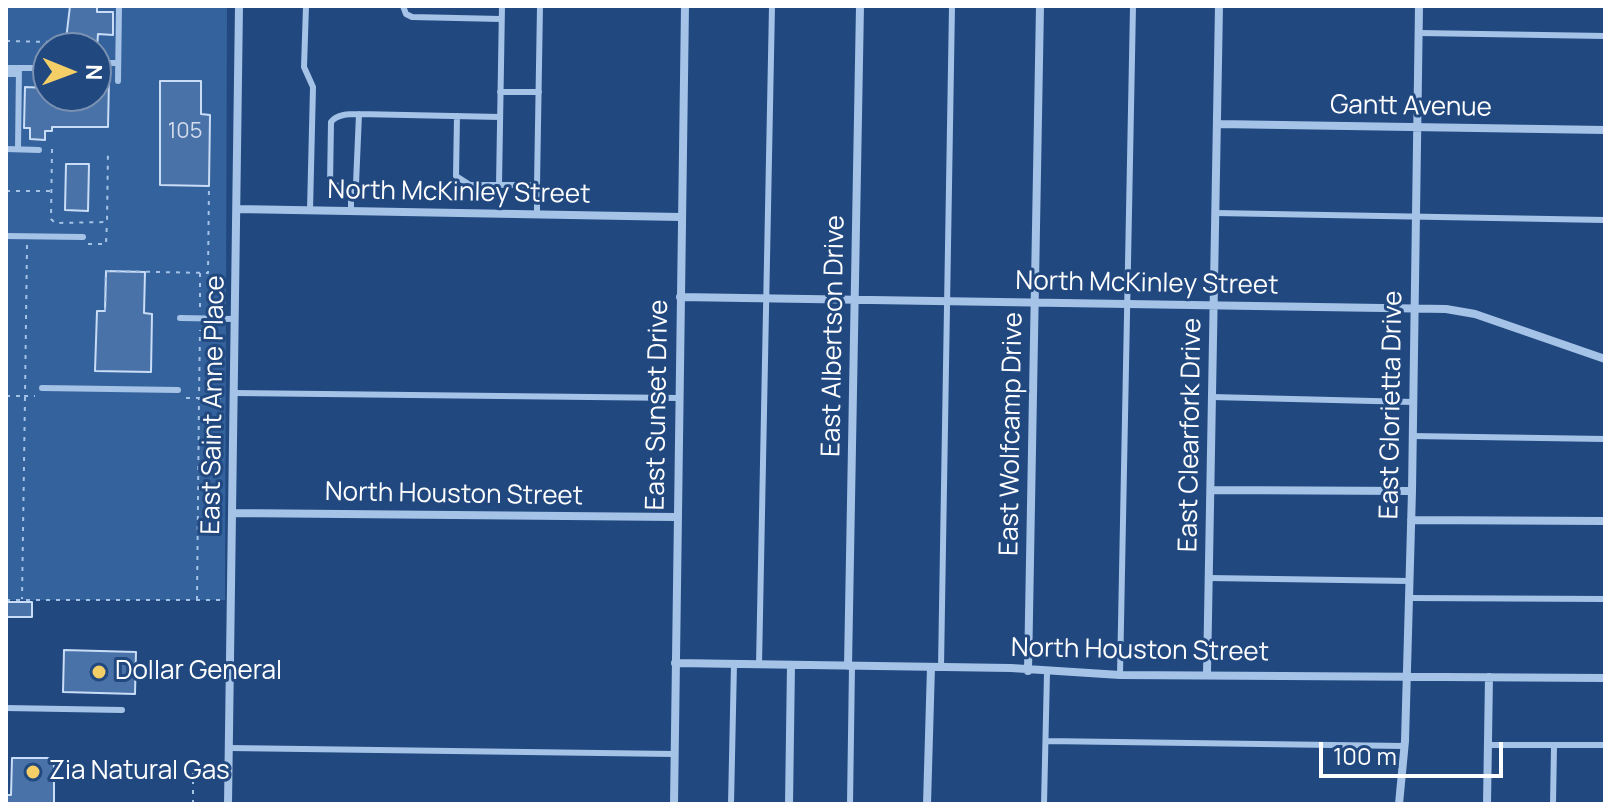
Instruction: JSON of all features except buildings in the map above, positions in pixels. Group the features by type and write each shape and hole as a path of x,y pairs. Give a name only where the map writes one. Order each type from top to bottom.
{"street":[{"name":"East Saint Anne Place","path":"228,804 239,6"},
{"name":"East Sunset Drive","path":"674,804 685,6"},
{"name":"East Albertson Drive","path":"850,666 860,6"},
{"name":"East Wolfcamp Drive","path":"1028,671 1040,6"},
{"name":"East Clearfork Drive","path":"1207,673 1219,6"},
{"name":"East Glorietta Drive","path":"1399,804 1407,675 1412,491 1419,6"},
{"name":"Gantt Avenue","path":"1217,124 1605,130"},
{"name":"North McKinley Street","path":"237,209 681,217"},
{"name":"North McKinley Street","path":"680,297 1413,309 1475,314 1603,359"},
{"path":"1603,359 1605,348"},
{"path":"1211,490 1412,491"},
{"name":"North Houston Street","path":"232,513 676,517"},
{"path":"1411,520 1605,521"},
{"name":"North Houston Street","path":"675,663 936,667 1120,675 1207,673 1605,678"},
{"path":"789,804 791,665"},
{"path":"927,804 936,667"},
{"path":"1487,804 1489,677"}],"lane":[{"path":"118,81 119,6"},
{"path":"306,6 304,67 313,87 310,210"},
{"path":"403,6 406,14 412,17 501,19"},
{"path":"499,185 502,6"},
{"path":"537,215 540,6"},
{"path":"759,665 772,6"},
{"path":"936,667 952,6"},
{"path":"1120,675 1133,6"},
{"path":"1419,33 1605,36"},
{"path":"112,63 118,63"},
{"path":"6,71 32,69"},
{"path":"18,71 18,149"},
{"path":"500,92 539,92"},
{"path":"359,114 356,184 351,187 330,185 331,122 337,116 359,114 500,117"},
{"path":"457,116 456,176 470,185 537,185"},
{"path":"6,149 39,150"},
{"path":"351,187 351,211"},
{"path":"1215,213 1605,220"},
{"path":"6,236 83,237"},
{"path":"180,318 235,319"},
{"path":"42,388 178,390"},
{"path":"234,393 678,398"},
{"path":"1212,397 1413,402"},
{"path":"1412,436 1605,439"},
{"path":"1209,578 1409,581"},
{"path":"1409,598 1605,599"},
{"path":"731,804 734,664"},
{"path":"850,666 850,804"},
{"path":"1044,804 1047,673"},
{"path":"6,708 122,710"},
{"path":"1046,741 1404,746"},
{"path":"1488,745 1605,745"},
{"path":"1553,804 1554,747"},
{"path":"229,748 674,754"}],"path":[{"path":"6,41 32,42"},
{"path":"52,149 51,219 55,223 107,222"},
{"path":"97,244 106,244 108,150"},
{"path":"105,311 106,271 208,273 209,186"},
{"path":"6,191 51,191"},
{"path":"22,600 27,244"},
{"path":"197,600 200,272"},
{"path":"6,396 41,397"},
{"path":"183,398 225,398"},
{"path":"6,600 225,600"},
{"path":"193,765 193,804"}],"shaded area":[{"path":"6,6 227,6 225,600 6,600"}],"place":[{"name":"Dollar General","path":"99,672"},
{"name":"Zia Natural Gas","path":"33,772"}]}
